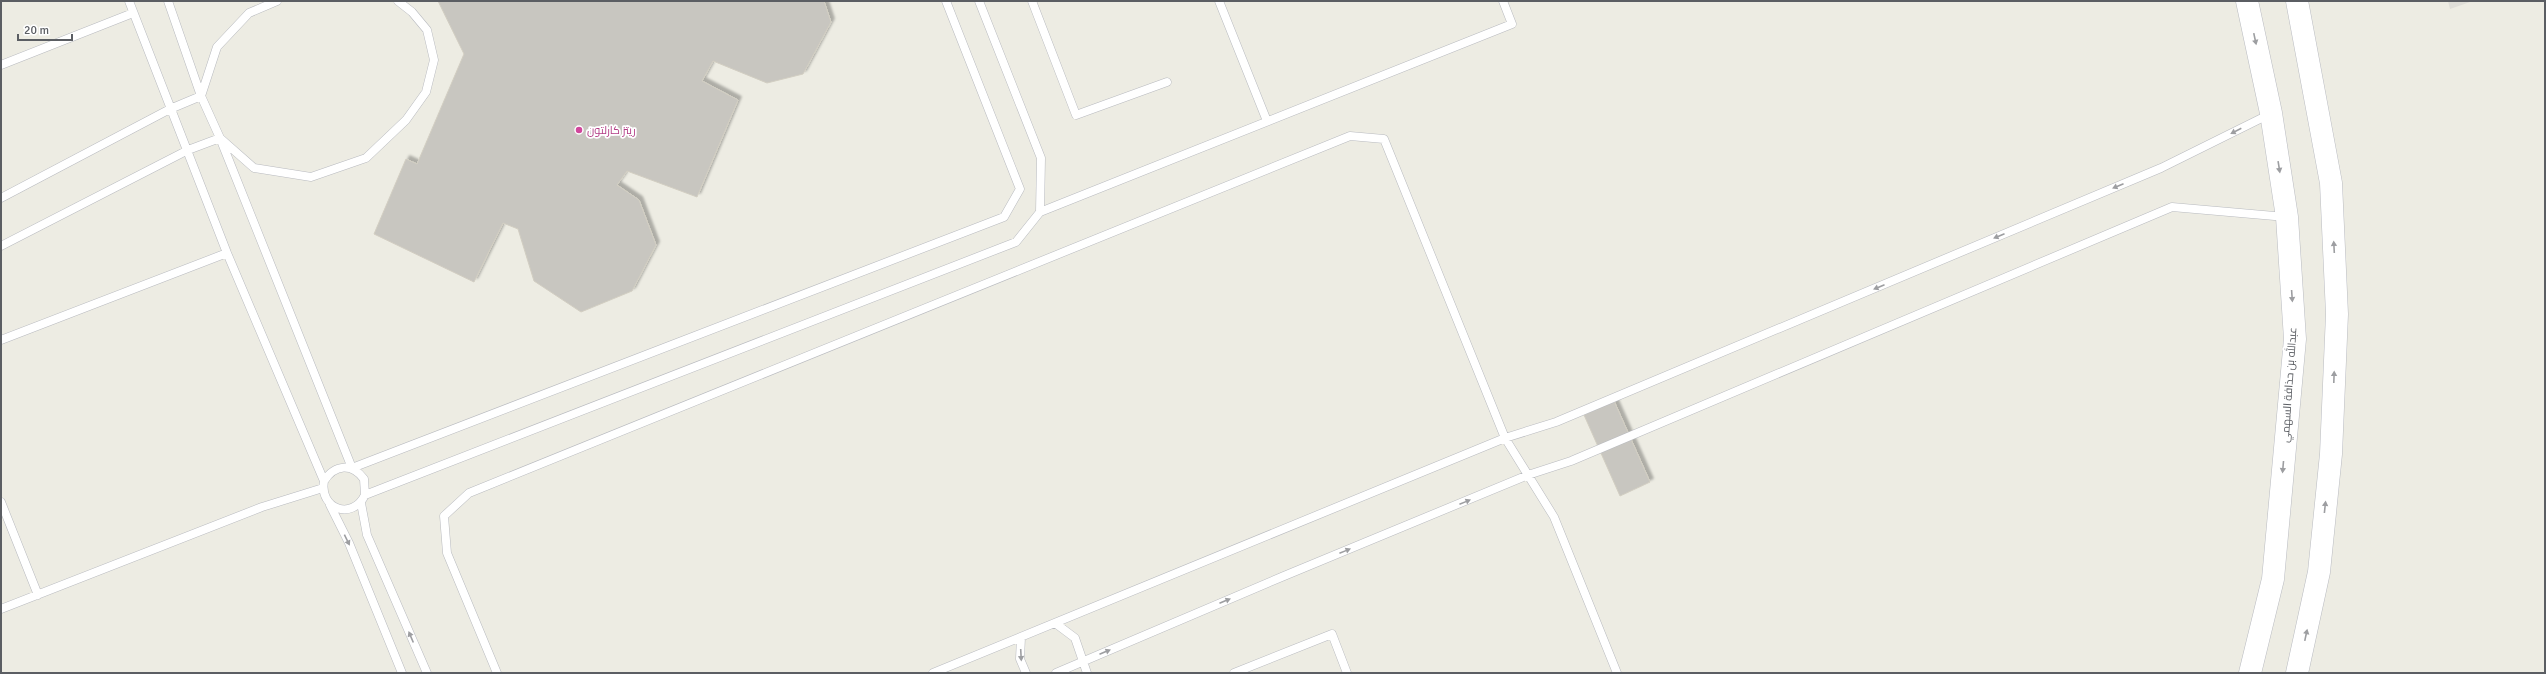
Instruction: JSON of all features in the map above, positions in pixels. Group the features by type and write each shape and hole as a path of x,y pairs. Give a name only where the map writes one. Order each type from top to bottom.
{"street":[{"name":"عبدالله بن حذافة السهمي","path":"2247,1 2271,113 2287,217 2295,339 2273,579 2250,673"},
{"path":"2297,1 2330,183 2337,314 2331,454 2319,572 2298,673"}],"lane":[{"path":"129,1 227,253 323,484 324,497 330,505 349,543 402,673"},
{"path":"168,1 201,96 220,138 352,468 364,479 363,499 367,535 426,673"},
{"path":"1,198 170,109 201,96 217,47 250,14 277,1"},
{"path":"220,138 254,168 311,177 366,158 406,120 426,92 434,60 427,30 412,12 398,1"},
{"path":"1,609 323,484 335,469 344,466 352,468 1004,217 1020,189 946,1"},
{"path":"979,1 1041,158 1040,212"},
{"path":"1032,1 1076,115 1168,82"},
{"path":"1219,1 1267,121"},
{"path":"330,505 345,511 354,508 363,499 1016,242 1040,212 1512,24 1503,1"},
{"path":"1,65 133,13"},
{"path":"933,673 1505,438 1564,419 2161,168 2271,113"},
{"path":"497,673 447,552 444,516 469,493 1350,136 1384,139 1505,438 1554,517 1617,673"},
{"path":"1,246 188,150 220,138"},
{"path":"1056,673 1528,475 1571,461 2172,207 2287,217"},
{"path":"1,340 227,253"},
{"path":"1,502 38,595"},
{"path":"1055,623 1075,638 1087,673"},
{"path":"1234,673 1332,634 1346,673"},
{"path":"1022,637 1020,659 1026,673"}],"shaded area":[{"path":"2448,1 2473,1 2450,9"}],"building":[{"name":"ريتز كارلتون","path":"438,1 824,1 831,22 803,74 767,83 713,61 702,81 738,100 697,197 627,171 617,185 639,200 656,245 632,291 581,312 534,281 518,229 503,223 474,282 374,234 406,159 417,164 464,54"},
{"path":"1614,401 1650,482 1620,496 1584,415"}],"place":[{"name":"ريتز كارلتون","path":"579,130"}]}
